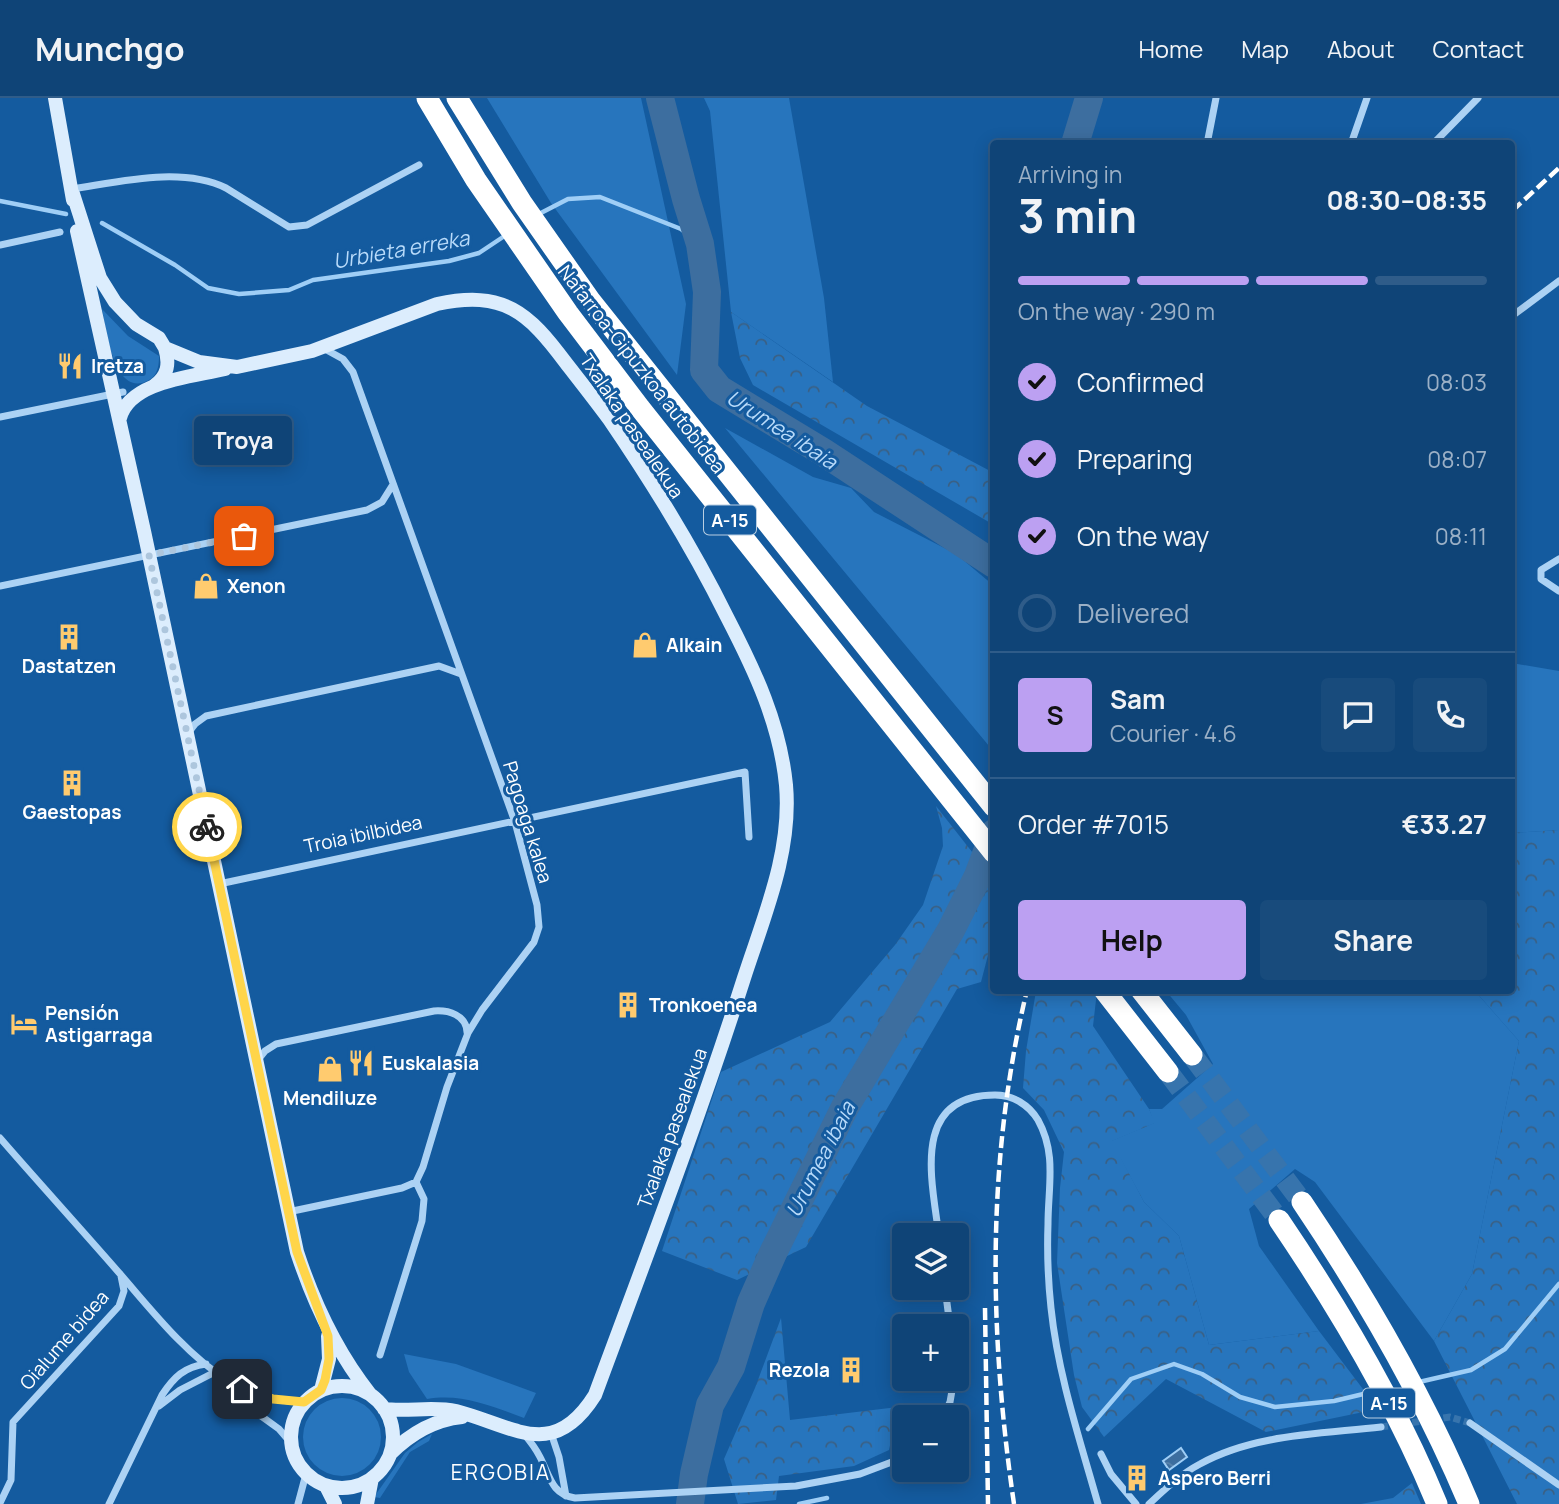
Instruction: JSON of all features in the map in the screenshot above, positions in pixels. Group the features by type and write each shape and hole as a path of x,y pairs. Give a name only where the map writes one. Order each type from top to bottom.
{"highway":[{"path":"420,98 444,127"},
{"name":"Nafarroa-Gipuzkoa autobidea","path":"428,98 475,180 526,255 640,408 990,848"},
{"path":"457,98 500,161"},
{"path":"471,98 500,161"},
{"name":"Nafarroa-Gipuzkoa autobidea","path":"500,161 522,204 590,300 990,802"},
{"path":"1107,994 1168,1072"},
{"path":"1144,994 1192,1055"},
{"name":"A-15","path":"1302,1202 1396,1354 1469,1504"},
{"name":"A-15","path":"1279,1220 1335,1306 1395,1414 1437,1504"}],"main road":[{"path":"55,98 72,191 78,242 116,389 300,1262 325,1325 346,1361 384,1409 392,1431 390,1454 386,1463 372,1478 350,1488 326,1486 306,1474 299,1465 291,1443 293,1421 304,1402 321,1390 331,1387 352,1387 370,1394"},
{"name":"Txalaka pasealekua","path":"72,191 103,284 129,318 159,338 165,348 199,362 237,367 323,348 437,304 459,300 494,302 526,316 542,331 606,415 706,573 758,677 774,722 786,786 783,856 723,1042 596,1395 582,1415 551,1433 523,1433 444,1410 384,1409"},
{"path":"120,418 126,403 164,376 168,367 165,348"},
{"path":"116,389 146,390 237,367"},
{"path":"321,1390 329,1359 325,1325"},
{"name":"Txalaka pasealekua","path":"390,1454 407,1438 427,1426 456,1417 471,1416"},
{"path":"367,1504 372,1478"},
{"path":"326,1486 335,1504"}],"street":[{"path":"1208,140 1216,98"},
{"path":"1352,140 1367,98"},
{"path":"1437,140 1478,98"},
{"path":"72,191 189,176 226,188 289,227 307,225 419,165"},
{"path":"0,245 60,232"},
{"path":"1515,314 1559,281"},
{"name":"Pagoaga kalea","path":"323,348 344,359 353,372 515,822 537,905 538,927 534,942 482,1010 468,1033 416,1182"},
{"path":"0,417 116,389"},
{"path":"0,586 367,510 383,502 393,485"},
{"path":"1559,559 1541,570 1541,579 1559,592"},
{"path":"187,733 206,716 439,667 461,674"},
{"name":"Troia ibilbidea","path":"219,884 746,772 749,837"},
{"path":"256,1062 265,1051 276,1044 434,1011 447,1010 462,1018 467,1024 468,1033"},
{"path":"938,1223 930,1155 934,1134 950,1110 969,1098 1003,1095 1013,1098 1030,1110 1048,1141 1051,1156 1048,1265 1055,1335 1063,1378 1098,1504"},
{"name":"Oialume bidea","path":"0,1138 162,1322 215,1372 239,1400 279,1429 291,1443"},
{"path":"288,1212 401,1188 416,1182 424,1199 422,1221 380,1355"},
{"name":"Oialume bidea","path":"0,1503 11,1480 13,1422 118,1306 124,1291 120,1274"},
{"path":"109,1504 172,1380 196,1366 206,1364"},
{"path":"155,1409 180,1390 215,1372"},
{"name":"Oialume bidea","path":"215,1372 257,1395 304,1402"},
{"path":"1470,1423 1559,1485"},
{"path":"1149,1504 1178,1478 1200,1464 1236,1448 1273,1439 1381,1427"},
{"path":"523,1433 540,1456 548,1479 558,1492 566,1496 640,1496 796,1486 860,1474 892,1462"},
{"path":"551,1433 561,1464 566,1496"},
{"path":"1101,1454 1111,1474 1136,1504"},
{"path":"298,1504 306,1474"}],"green space":[{"path":"487,98 641,98 686,304 677,375 551,203"},
{"path":"704,98 789,98 824,298 833,382 731,312 710,111"},
{"path":"102,309 128,336 159,356 156,373 152,378 137,383 127,380 120,371 109,345"},
{"path":"731,312 867,406 990,471 990,523 753,385 740,358"},
{"path":"725,428 813,477 851,488 874,512 956,554 990,582 990,747"},
{"path":"1515,664 1559,671 1559,830 1515,833"},
{"path":"936,806 990,875 990,947 981,982 957,989 806,1247 737,1280 662,1251 721,1072 830,1022 895,945 923,905 943,846 942,828"},
{"path":"1559,830 1559,1504 1517,1504 1434,1341 1472,1274 1519,1041 1478,994 1515,994 1515,833"},
{"path":"1036,994 1097,994 1093,1026 1149,1109 1155,1123 1112,1141 1144,1202 1179,1236 1209,1345 1319,1331 1378,1409 1266,1432 1166,1379 1104,1437 1082,1407 1074,1375 1057,1263 1064,1152 1044,1110 1023,1088"},
{"path":"1168,994 1478,994 1519,1041 1472,1274 1434,1341 1315,1182 1295,1169 1249,1209 1259,1246 1319,1331 1209,1345 1179,1236 1144,1202 1111,1141 1154,1123 1149,1109 1162,1109 1213,1064 1186,1015"},
{"path":"781,1318 790,1420 892,1408 889,1450 854,1466 779,1476 776,1500 738,1504 724,1459 755,1388"},
{"path":"404,1354 456,1364 536,1393 524,1418 464,1399 427,1399 409,1372"},
{"path":"342,1398 357,1401 374,1415 381,1437 378,1452 364,1469 342,1476 327,1473 310,1459 303,1437 306,1422 320,1405"},
{"path":"432,1434 429,1441 410,1452 380,1498 374,1497 405,1453"},
{"path":"1412,1483 1421,1504 1361,1504 1393,1498"}],"water":[{"path":"1181,1448 1187,1457 1169,1470 1163,1461"}],"waterway":[{"name":"Urumea ibaia","path":"660,98 700,244 707,292 704,370 719,389 823,452 990,561"},
{"path":"1076,140 1089,98"},
{"name":"Urbieta erreka","path":"537,215 568,199 600,197 681,229 700,244"},
{"name":"Urbieta erreka","path":"0,201 66,214"},
{"name":"Urbieta erreka","path":"102,223 175,265 208,288 239,294 289,290 313,280 449,261 479,253 506,235"},
{"name":"Urumea ibaia","path":"690,1504 710,1405 731,1367 751,1303 773,1253 845,1107 951,930 978,876 990,844"},
{"path":"1419,1382 1471,1370 1505,1349 1559,1284"},
{"path":"1088,1429 1131,1379 1174,1364 1202,1374 1240,1397 1275,1407 1334,1401 1376,1391"},
{"path":"799,1504 827,1498"}],"tunnel":[{"path":"1192,1055 1302,1202"},
{"path":"1168,1072 1279,1220"},
{"path":"1381,1427 1450,1417 1470,1423"}],"railway":[{"path":"1515,208 1559,168"},
{"path":"1014,1504 1000,1375 996,1247 1004,1118 1026,994"},
{"path":"985,1308 988,1504"}],"way so far":[{"path":"207,827 149,555 244,536"}],"place":[{"name":"Iretza","path":"70,366"},
{"name":"Troya","path":"244,536"},
{"name":"Xenon","path":"206,586"},
{"name":"Dastatzen","path":"69,637"},
{"name":"Alkain","path":"645,645"},
{"name":"Gaestopas","path":"72,783"},
{"name":"Tronkoenea","path":"628,1005"},
{"name":"Pensión Astigarraga","path":"24,1024"},
{"name":"Euskalasia","path":"361,1063"},
{"name":"Mendiluze","path":"330,1069"},
{"name":"Rezola","path":"851,1370"},
{"name":"Aspero Berri","path":"1137,1478"}],"district":[{"name":"ERGOBIA","path":"501,1472"}],"route":[{"path":"207,827 297,1252 325,1325 329,1348 328,1370 321,1390 304,1402 273,1399 242,1389"}]}
